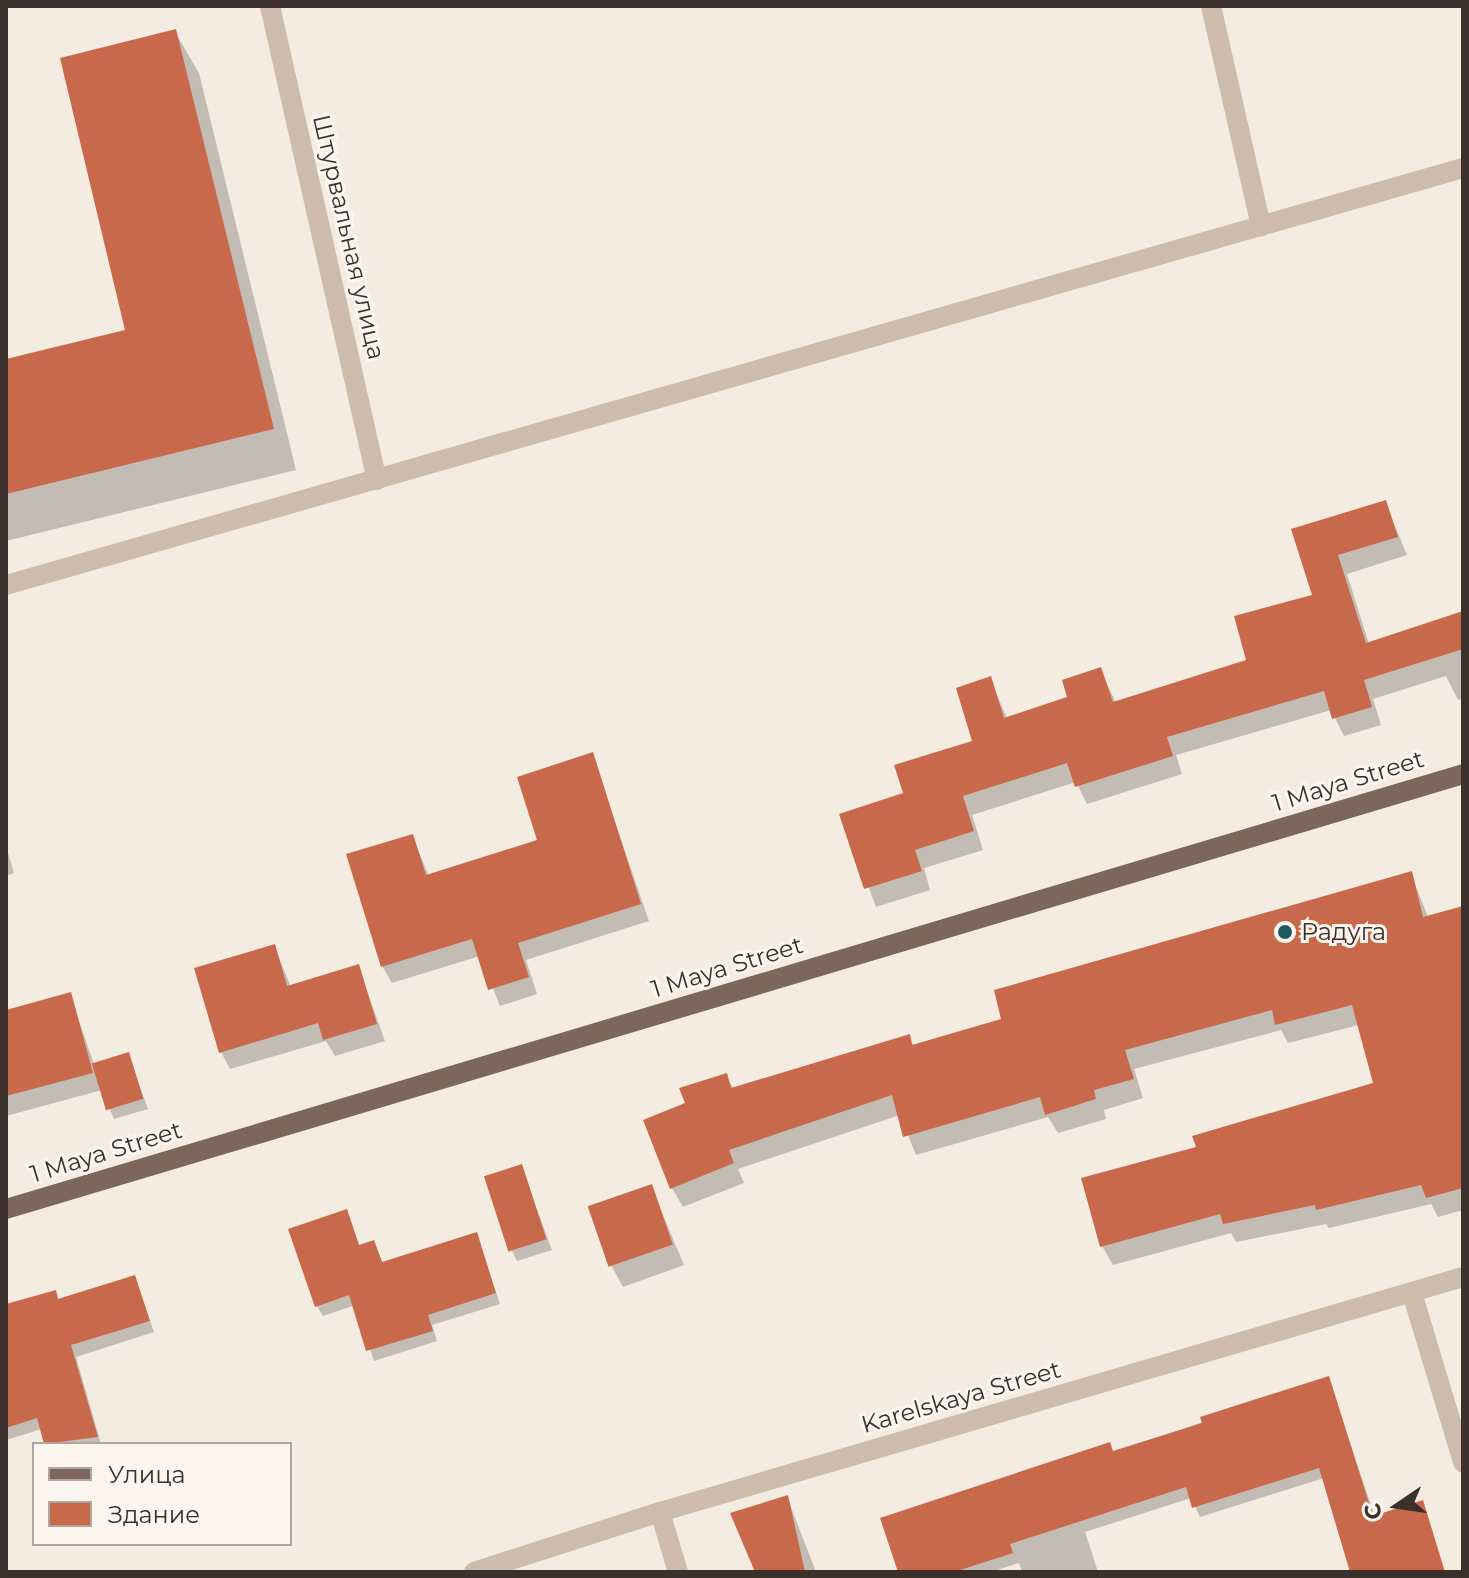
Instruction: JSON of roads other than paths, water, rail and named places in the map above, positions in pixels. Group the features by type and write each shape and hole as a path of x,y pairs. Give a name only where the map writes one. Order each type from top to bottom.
{"main road":[{"name":"1 Maya Street","path":"6,1209 1463,774"}],"street":[{"name":"Штурвальная улица","path":"270,6 377,480"},
{"path":"1211,6 1261,226"},
{"path":"6,585 1463,168"},
{"name":"Karelskaya Street","path":"474,1572 660,1512 1463,1277"},
{"path":"1412,1293 1463,1462"},
{"path":"660,1512 678,1572"}],"place":[{"name":"Радуга","path":"1285,932"}]}
